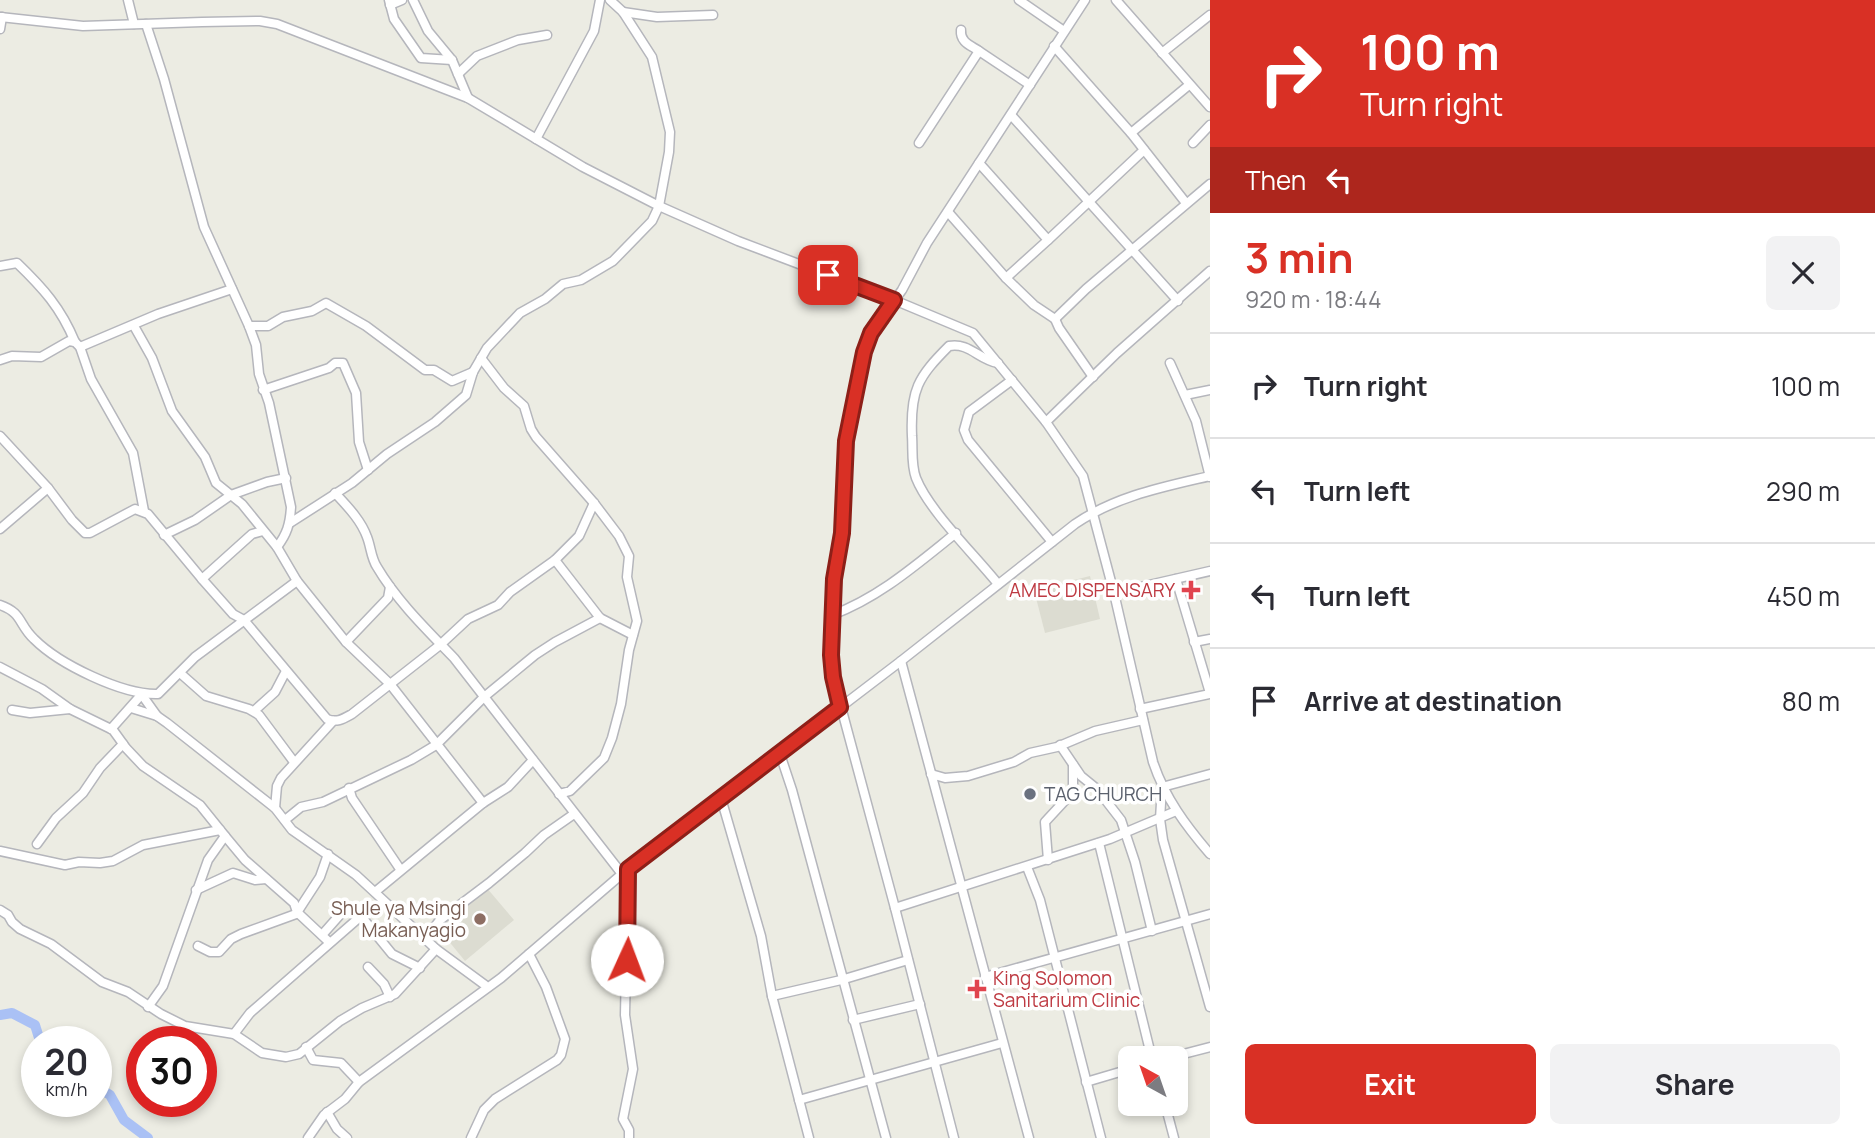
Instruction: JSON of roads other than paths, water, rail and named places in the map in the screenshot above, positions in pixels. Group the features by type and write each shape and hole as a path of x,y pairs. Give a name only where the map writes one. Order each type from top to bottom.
{"street":[{"path":"128,0 134,24"},
{"path":"402,0 389,3 394,19 421,58 452,60"},
{"path":"413,0 428,31 452,60 468,98"},
{"path":"536,139 594,31 600,0"},
{"path":"290,523 435,422 466,395 473,372 487,348 520,313 545,299 563,284 581,280 613,261 647,229 659,206 670,132 652,57 623,12 610,0"},
{"path":"1018,0 1064,31"},
{"path":"954,1138 832,668 834,579 842,533 848,427 864,352 871,333 1085,0"},
{"path":"1118,1 1210,107"},
{"path":"623,12 657,17 713,15"},
{"path":"1162,53 1210,15"},
{"path":"0,29 1,17 83,26 260,21 276,24 428,85 468,98 583,167 659,206 784,259 973,333 1046,422 1083,476 1094,511 1153,762 1176,811 1210,853"},
{"path":"146,24 164,79 204,227 256,345 259,374 269,403 291,507 290,523 277,547"},
{"path":"961,30 964,42 1030,85"},
{"path":"458,74 477,56 518,40 547,35"},
{"path":"1054,46 1131,133 1186,204"},
{"path":"919,144 979,51"},
{"path":"1131,133 1189,85"},
{"path":"1011,116 1178,301"},
{"path":"1193,143 1210,125"},
{"path":"1006,278 1090,203 1144,150"},
{"path":"979,163 1048,240"},
{"path":"1055,319 1086,289 1210,184"},
{"path":"948,212 1006,278 1034,305 1055,319 1093,377"},
{"path":"0,266 19,264 52,298 65,318 91,379 133,453 144,511 233,614 244,620 327,719 332,721 340,721 352,714 468,620 498,605 510,592 555,560 579,536 594,503"},
{"path":"1046,422 1136,335 1210,271"},
{"path":"0,360 12,356 41,356 69,341 78,344 232,289"},
{"path":"249,326 268,326 283,317 312,311 326,303 366,326 425,370 434,370 452,381 473,372"},
{"path":"134,326 152,358 172,411 205,457 216,483 231,495 277,547 297,581 346,642 390,684 483,803"},
{"path":"998,363 986,360 964,345 951,345 929,365 918,383 911,425 913,466 917,479 927,497 999,584"},
{"path":"481,358 504,388 524,406 531,429 594,503 619,537 629,556 627,577 637,621 612,738 604,758 570,791 559,794"},
{"path":"264,390 329,368 335,363 344,363 356,393 359,442 368,470"},
{"path":"308,1138 327,1112 345,1100 359,1082 463,1007 625,871 1094,511 1137,494 1210,476 1196,421 1170,363"},
{"path":"1012,380 970,412 964,430 968,440 1052,542"},
{"path":"1185,395 1210,390"},
{"path":"0,436 48,488 72,520 88,533 135,509 144,511"},
{"path":"164,535 195,520 231,495 286,478"},
{"path":"0,530 48,488"},
{"path":"335,494 354,514 366,534 376,566 390,586 454,658 574,814 625,871 625,1015 633,1069 623,1119 629,1130 629,1138"},
{"path":"202,579 252,534 263,531"},
{"path":"832,615 854,607 878,593 956,533"},
{"path":"555,560 600,618 633,635"},
{"path":"1114,593 1210,571"},
{"path":"1140,709 1210,694 1176,579"},
{"path":"0,605 14,610 36,642 66,661 117,686 142,694 162,692 195,657 297,581"},
{"path":"346,642 388,598 390,586"},
{"path":"285,820 301,807 323,802 411,760 436,745 484,697 555,642 600,618"},
{"path":"1194,642 1210,639"},
{"path":"901,661 1028,1138"},
{"path":"0,667 42,689 70,709 111,729 152,773 200,805 244,860 294,903 298,912 330,942"},
{"path":"254,711 275,692 286,671"},
{"path":"180,673 206,695 254,711 294,762"},
{"path":"282,682 297,684"},
{"path":"111,729 142,694"},
{"path":"142,694 157,716 275,808 292,830 328,854 426,937 436,949 485,985"},
{"path":"131,708 157,716"},
{"path":"12,710 30,713 70,709"},
{"path":"931,775 945,778 968,776 1014,762 1030,753 1095,731 1143,720"},
{"path":"275,808 281,778 332,721"},
{"path":"37,844 56,818 83,793 100,768 123,744"},
{"path":"1060,745 1085,780 1097,789 1116,812 1127,833 1152,932"},
{"path":"780,754 886,1138"},
{"path":"374,892 483,803 508,787 533,760"},
{"path":"1048,860 1045,822 1073,789 1073,765"},
{"path":"1163,787 1210,774"},
{"path":"1163,787 1160,820 1169,865 1210,1007"},
{"path":"349,788 352,798 400,869"},
{"path":"721,798 761,936 772,996 806,1135"},
{"path":"895,908 1099,843 1160,820 1176,811"},
{"path":"426,937 440,920 489,883 544,835 574,814"},
{"path":"0,851 65,865 79,862 100,863 113,861 143,845 223,833"},
{"path":"148,1007 163,986 208,860 223,833"},
{"path":"1099,843 1149,1046"},
{"path":"198,946 210,952 219,952 241,934 298,912 320,877 328,854"},
{"path":"1027,867 1040,900 1101,1138"},
{"path":"197,890 233,873 255,880 266,879"},
{"path":"322,935 345,909 352,909 392,954 420,968"},
{"path":"0,910 20,929 51,944 102,982 128,992 148,1007 185,1026 234,1034 256,1050 273,1055 295,1056 362,1008 390,997 436,949"},
{"path":"985,977 1210,914"},
{"path":"234,1034 250,1013 361,916"},
{"path":"471,1138 484,1110 495,1099 557,1060 564,1047 565,1039 546,987 529,954"},
{"path":"772,996 841,980 908,960"},
{"path":"368,967 387,989 390,997"},
{"path":"853,1020 920,1004"},
{"path":"799,1100 1002,1043"},
{"path":"1188,1052 1210,1046"},
{"path":"306,1047 313,1060 341,1063 359,1082"},
{"path":"1086,1082 1118,1073"},
{"path":"327,1112 337,1129 347,1138"},
{"path":"1168,1116 1174,1138"}],"waterway":[{"path":"0,1015 12,1013 35,1026"},
{"path":"112,1099 124,1120 148,1138"}],"place":[{"name":"AMEC DISPENSARY","path":"1191,590"},
{"name":"TAG CHURCH","path":"1030,794"},
{"name":"Shule ya Msingi Makanyagio","path":"480,919"},
{"name":"King Solomon Sanitarium Clinic","path":"977,989"}]}
